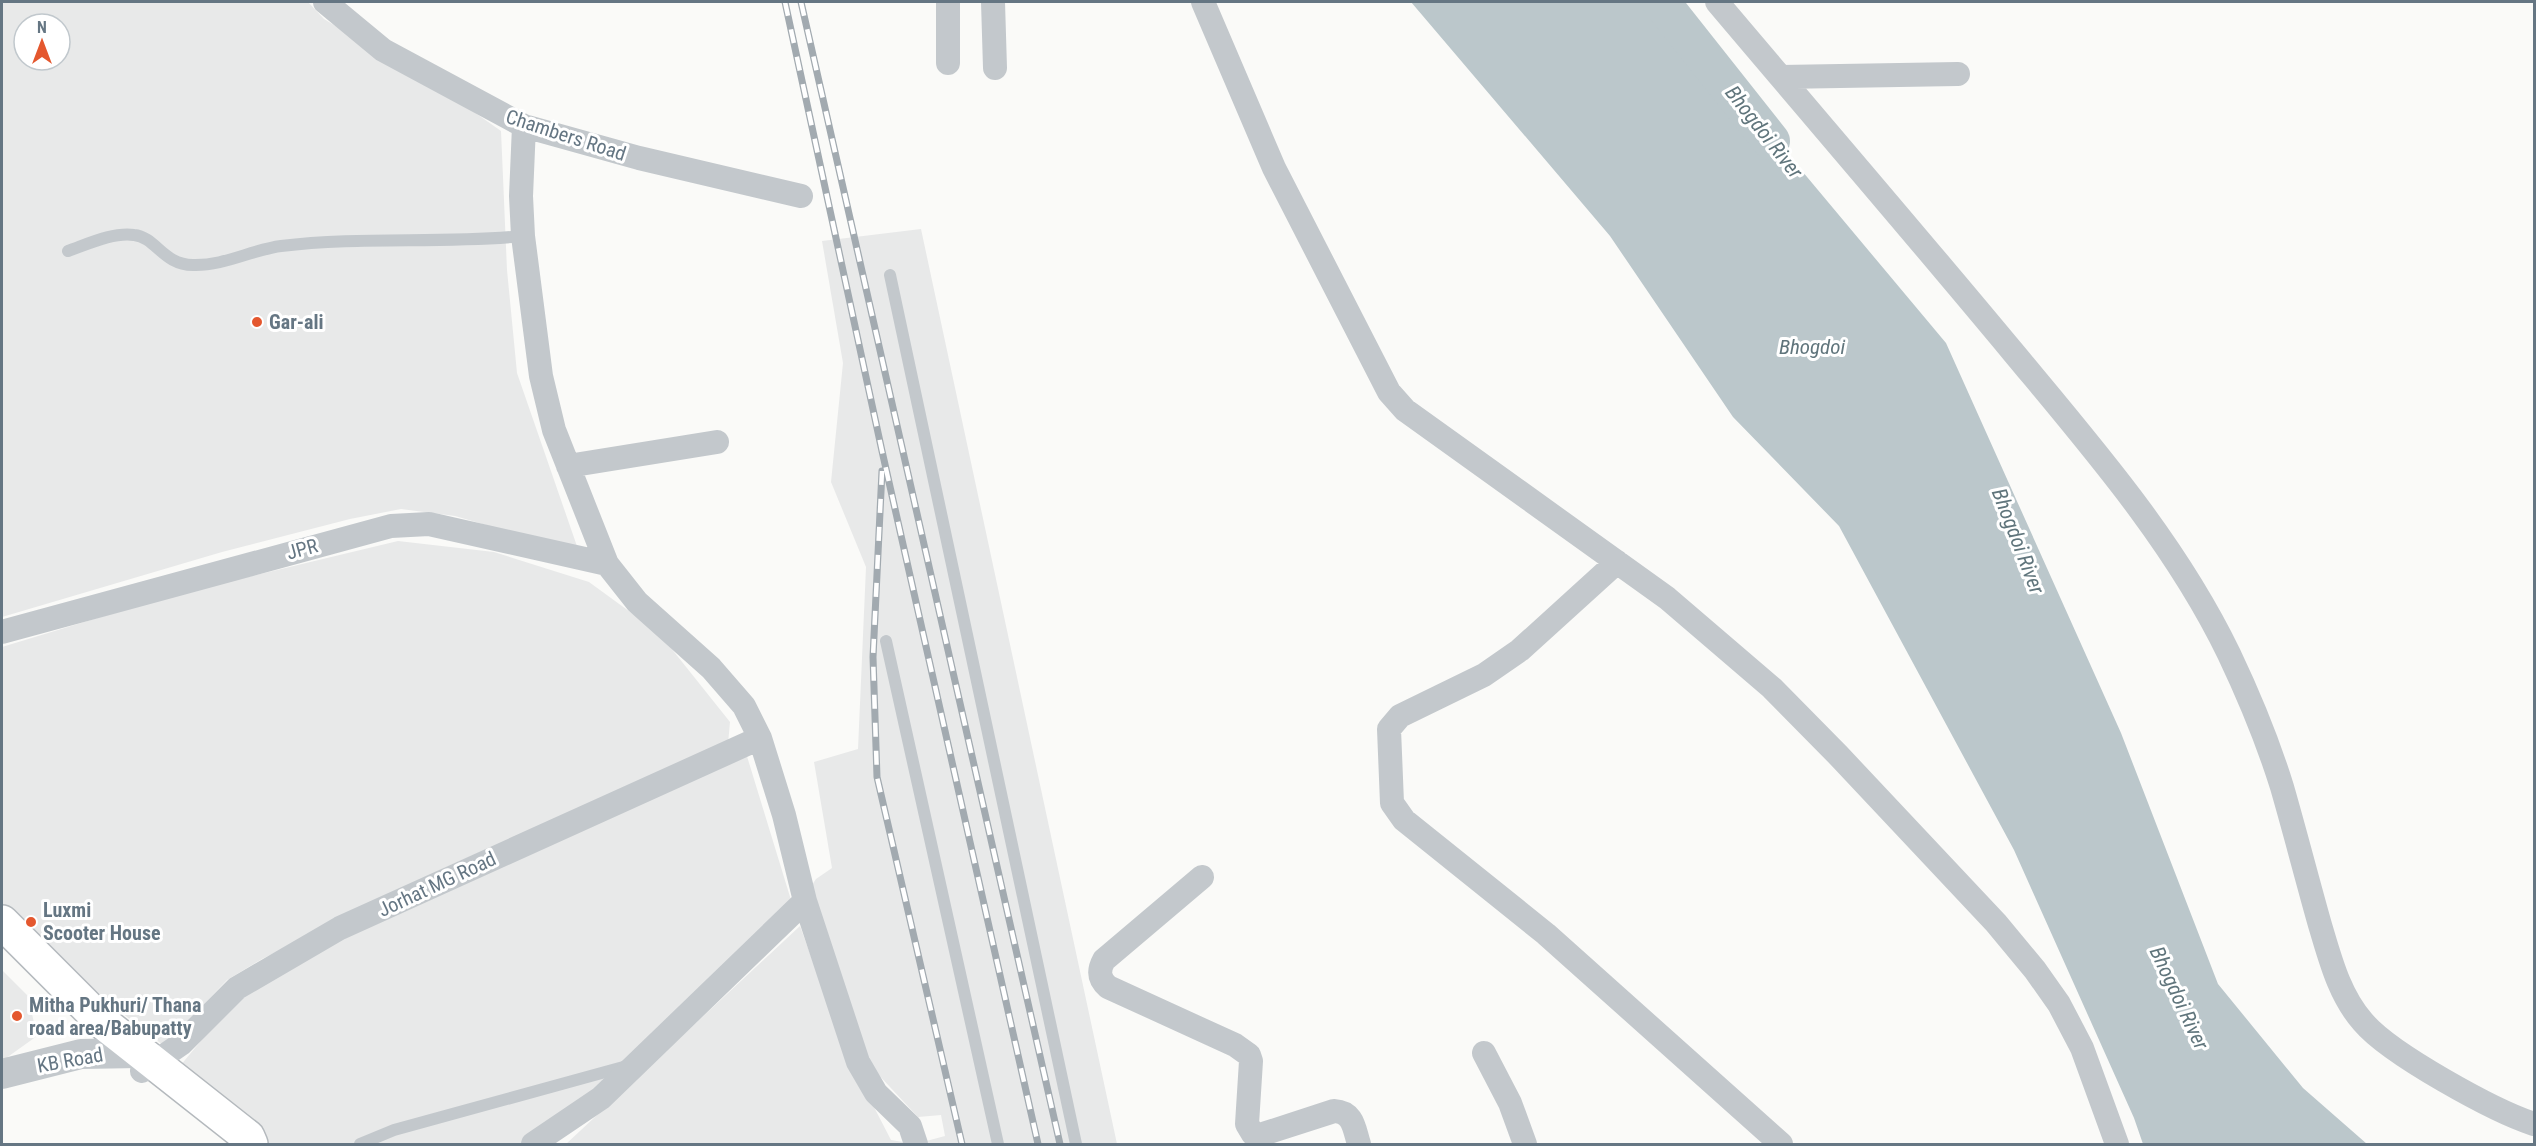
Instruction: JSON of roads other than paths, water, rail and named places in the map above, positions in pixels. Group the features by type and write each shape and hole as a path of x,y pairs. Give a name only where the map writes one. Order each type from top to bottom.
{"highway":[{"path":"2,922 222,1144"},
{"path":"2,952 25,977 137,1060 248,1137 251,1144"}],"street":[{"name":"Chambers Road","path":"325,2 383,50 524,126 639,158 801,196"},
{"path":"948,2 948,63"},
{"path":"993,2 995,68"},
{"path":"1203,2 1274,168 1389,393 1405,410 1668,598 1772,688 1996,923 2035,970 2082,1048 2117,1144"},
{"path":"1717,2 2055,402 2166,545 2200,598 2230,656 2281,782 2337,978 2364,1023 2390,1047 2502,1110 2535,1124"},
{"path":"1781,77 1958,74"},
{"path":"524,126 521,196 523,236 545,399 568,465 607,564 637,602 727,684 744,706 760,738 784,815 805,901 864,1074 876,1093 910,1126 916,1144"},
{"path":"568,465 717,442"},
{"name":"JPR","path":"2,632 368,532 409,523 429,524 607,564"},
{"path":"1617,562 1520,650 1484,675 1392,723 1389,729 1392,803 1404,820 1546,934 1781,1144"},
{"name":"Jorhat MG Road","path":"137,1060 181,1044 237,988 340,928 760,738"},
{"path":"1202,877 1104,960 1100,968 1102,981 1108,987 1236,1045 1249,1055 1251,1061 1247,1124 1254,1134 1334,1112 1342,1112 1352,1121 1359,1144"},
{"path":"533,1144 601,1098 805,901"},
{"path":"1484,1053 1510,1103 1525,1144"},
{"name":"KB Road","path":"2,1074 81,1054 137,1060"}],"lane":[{"path":"68,251 119,236 136,235 149,241 172,262 191,265 220,263 281,246 477,241 523,236"},
{"path":"890,275 1076,1144"},
{"path":"885,641 998,1144"},
{"path":"360,1144 394,1130 637,1064"}],"water":[{"name":"Bhogdoi","path":"1411,2 1644,2 1771,134 1946,343 2121,733 2218,984 2303,1088 2367,1144 2143,1144 2134,1118 2014,850 1839,526 1733,417 1610,236"}],"waterway":[{"name":"Bhogdoi River","path":"1661,2 1771,141"}],"railway":[{"path":"785,2 882,451 1038,1144"},
{"path":"801,2 1060,1144"},
{"path":"882,471 873,657 877,777 962,1144"}],"place":[{"name":"Gar-ali","path":"257,322"},
{"name":"Luxmi Scooter House","path":"31,922"},
{"name":"Mitha Pukhuri/ Thana road area/Babupatty","path":"17,1016"}]}
